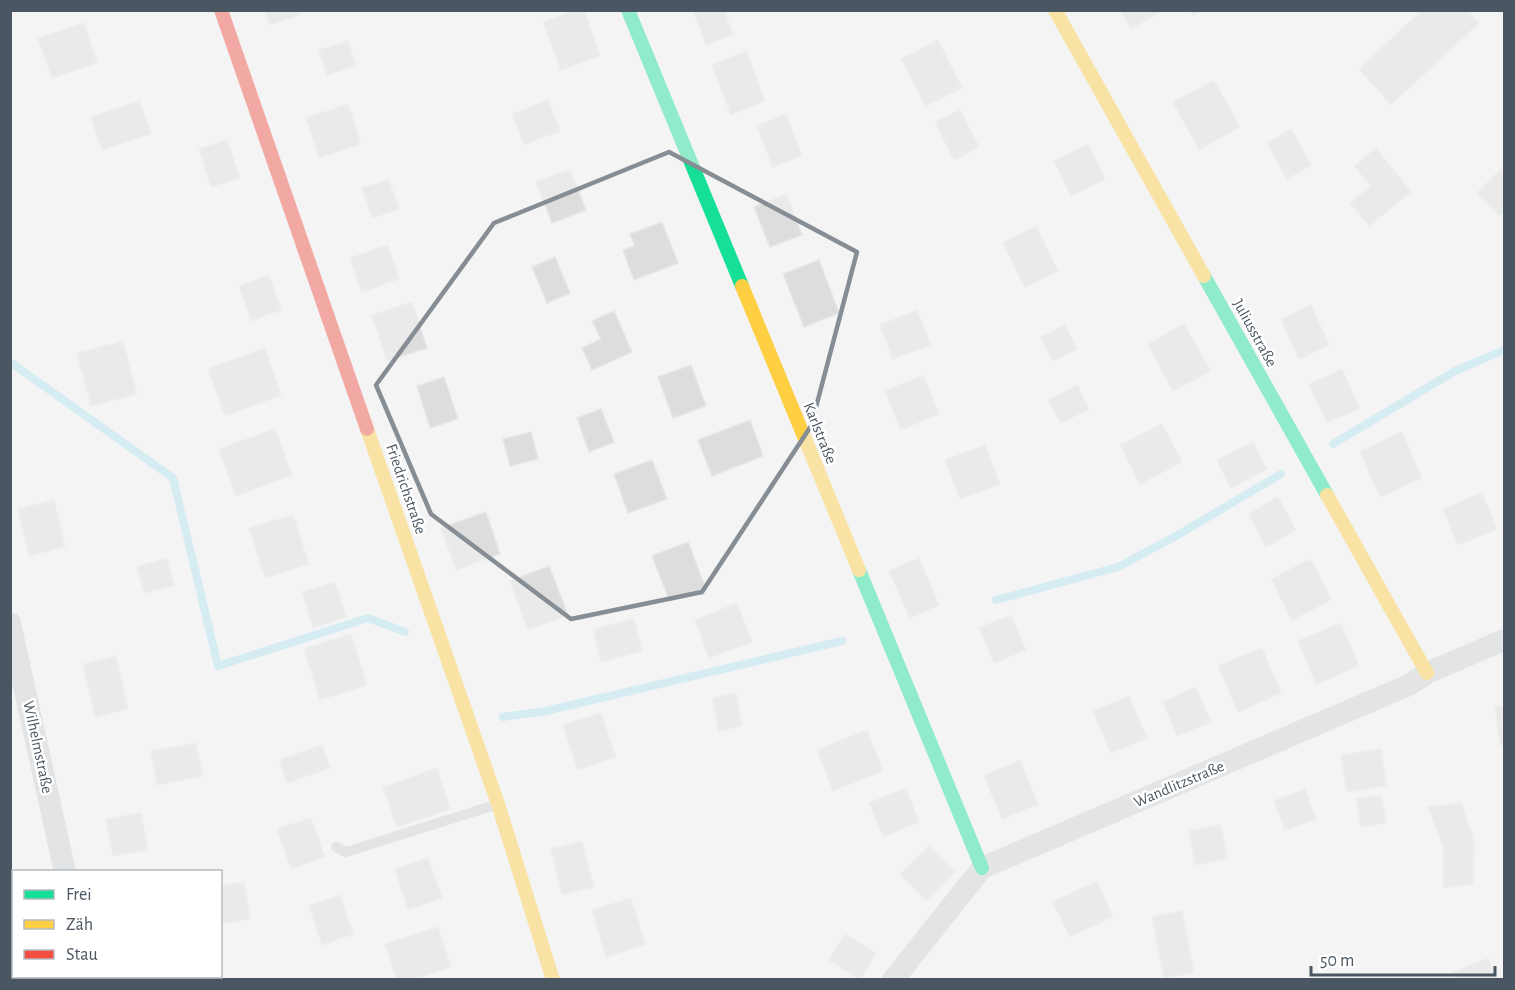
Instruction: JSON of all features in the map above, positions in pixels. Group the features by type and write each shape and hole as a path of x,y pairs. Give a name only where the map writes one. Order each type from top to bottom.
{"street":[{"name":"Friedrichstraße","path":"221,10 498,804 553,980"},
{"name":"Karlstraße","path":"628,10 982,868"},
{"name":"Juliusstraße","path":"1055,10 1426,673"},
{"name":"Wilhelmstraße","path":"10,623 65,870"},
{"name":"Wandlitzstraße","path":"893,980 982,868 1409,685 1426,673 1504,640"}],"lane":[{"path":"336,847 346,852 498,804"}],"highlighted area":[{"path":"669,152 857,252 811,426 702,592 571,619 431,514 376,385 494,223"}],"building":[{"path":"265,10 298,10 300,15 270,25"},
{"path":"576,10 584,10 600,56 561,70 543,22"},
{"path":"693,10 724,10 733,34 706,45"},
{"path":"1121,10 1164,10 1131,29"},
{"path":"1190,10 1203,10 1193,16"},
{"path":"1422,10 1467,10 1479,23 1391,105 1359,69"},
{"path":"84,23 97,63 52,78 38,38"},
{"path":"938,40 962,88 926,106 901,59"},
{"path":"348,41 356,66 327,75 319,50"},
{"path":"746,51 765,101 731,115 712,65"},
{"path":"1214,80 1240,127 1199,150 1173,102"},
{"path":"548,100 560,131 524,145 512,114"},
{"path":"140,101 151,134 102,150 91,117"},
{"path":"348,104 361,144 319,158 306,118"},
{"path":"960,110 979,147 954,160 935,122"},
{"path":"786,114 802,156 773,167 757,126"},
{"path":"1291,129 1311,165 1287,179 1267,143"},
{"path":"227,140 240,178 211,187 199,149"},
{"path":"1088,144 1105,179 1071,196 1054,161"},
{"path":"1376,148 1411,192 1369,226 1350,203 1371,186 1354,166"},
{"path":"570,169 586,210 552,223 536,182"},
{"path":"1501,169 1504,173 1504,212 1500,216 1477,193"},
{"path":"389,180 399,209 372,218 362,188"},
{"path":"787,194 802,235 770,247 754,207"},
{"path":"662,222 678,263 634,280 623,250 635,246 630,234"},
{"path":"1036,226 1058,271 1025,288 1003,243"},
{"path":"388,245 399,279 361,292 350,258"},
{"path":"555,257 570,293 547,303 532,267"},
{"path":"819,260 839,313 804,327 783,274"},
{"path":"269,275 281,310 251,321 239,286"},
{"path":"412,302 427,348 387,361 372,315"},
{"path":"1311,305 1329,345 1299,359 1281,319"},
{"path":"917,310 931,345 893,359 880,325"},
{"path":"614,311 632,352 592,370 582,348 601,339 592,321"},
{"path":"1184,324 1211,371 1173,391 1148,344"},
{"path":"1065,325 1077,349 1053,361 1040,337"},
{"path":"123,341 137,394 91,406 77,353"},
{"path":"265,348 281,395 225,416 208,369"},
{"path":"691,365 706,406 673,418 658,377"},
{"path":"1342,369 1360,408 1327,423 1309,384"},
{"path":"923,375 939,414 901,430 885,391"},
{"path":"444,377 458,419 430,428 417,386"},
{"path":"1077,385 1089,409 1061,423 1048,400"},
{"path":"601,409 614,442 589,452 577,418"},
{"path":"750,420 763,456 712,476 698,440"},
{"path":"1162,424 1182,462 1140,484 1120,445"},
{"path":"275,429 292,475 236,496 219,449"},
{"path":"531,432 538,459 510,466 503,439"},
{"path":"1402,432 1422,478 1380,497 1360,451"},
{"path":"1253,442 1267,469 1231,488 1217,460"},
{"path":"985,445 1000,484 960,499 945,460"},
{"path":"652,460 667,499 628,513 614,474"},
{"path":"1482,493 1497,529 1458,545 1443,509"},
{"path":"1278,497 1296,530 1266,547 1248,514"},
{"path":"54,500 65,547 29,556 18,509"},
{"path":"486,512 500,554 456,570 441,528"},
{"path":"293,515 309,564 265,578 249,528"},
{"path":"688,542 706,589 670,602 652,556"},
{"path":"919,558 939,605 910,618 889,571"},
{"path":"167,559 174,586 144,593 137,566"},
{"path":"1311,559 1331,600 1292,620 1271,579"},
{"path":"549,566 568,615 528,630 510,581"},
{"path":"335,582 346,617 313,628 302,592"},
{"path":"737,603 752,642 709,658 695,620"},
{"path":"1011,615 1026,650 994,663 979,628"},
{"path":"634,619 642,651 601,662 593,629"},
{"path":"1341,623 1359,666 1316,684 1298,641"},
{"path":"351,634 367,685 320,700 304,649"},
{"path":"1262,648 1281,693 1238,712 1218,666"},
{"path":"116,656 128,709 95,717 83,664"},
{"path":"1196,687 1211,722 1177,736 1163,702"},
{"path":"736,693 742,726 719,731 712,698"},
{"path":"1129,696 1147,738 1111,753 1093,711"},
{"path":"1504,706 1504,745 1500,745 1495,707"},
{"path":"601,713 616,757 578,770 563,725"},
{"path":"867,730 883,771 833,791 817,750"},
{"path":"196,743 203,776 157,785 151,751"},
{"path":"322,745 330,768 287,783 279,760"},
{"path":"1381,749 1386,786 1347,792 1341,755"},
{"path":"1020,760 1038,804 1002,819 984,776"},
{"path":"437,768 450,809 397,827 383,787"},
{"path":"906,788 919,822 883,837 869,803"},
{"path":"1305,789 1316,819 1285,830 1274,801"},
{"path":"1381,795 1386,823 1361,827 1356,799"},
{"path":"1462,803 1474,842 1473,884 1443,888 1443,846 1428,807"},
{"path":"141,813 148,850 113,856 106,819"},
{"path":"311,818 325,857 291,869 277,829"},
{"path":"1221,825 1227,859 1195,865 1189,831"},
{"path":"582,841 594,887 562,895 551,849"},
{"path":"929,846 955,872 926,901 900,874"},
{"path":"428,858 442,898 408,910 395,869"},
{"path":"1097,881 1113,917 1070,937 1053,902"},
{"path":"244,882 250,919 222,924 222,886"},
{"path":"340,895 353,934 322,945 309,906"},
{"path":"631,898 645,944 606,957 592,910"},
{"path":"10,900 12,900 12,931 10,931"},
{"path":"1182,911 1194,973 1164,978 1152,917"},
{"path":"438,927 451,967 412,980 397,980 385,944"},
{"path":"845,934 876,953 860,980 829,960"},
{"path":"1488,958 1497,980 1457,980 1454,972"},
{"path":"13,978 48,978 49,980 13,980"}],"waterway":[{"path":"1333,444 1455,371 1504,350"},
{"path":"10,362 173,478 218,666 368,618 405,632"},
{"path":"996,600 1118,567 1176,536 1281,474"},
{"path":"503,717 546,711 842,641"}],"traffic: fast":[{"path":"628,10 742,286"},
{"path":"1204,276 1327,495"},
{"path":"859,570 982,868"}],"traffic: slow":[{"path":"1055,10 1204,276"},
{"path":"742,286 859,570"},
{"path":"367,429 498,804 553,980"},
{"path":"1327,495 1427,673"}],"traffic: jam":[{"path":"221,10 367,429"}]}
